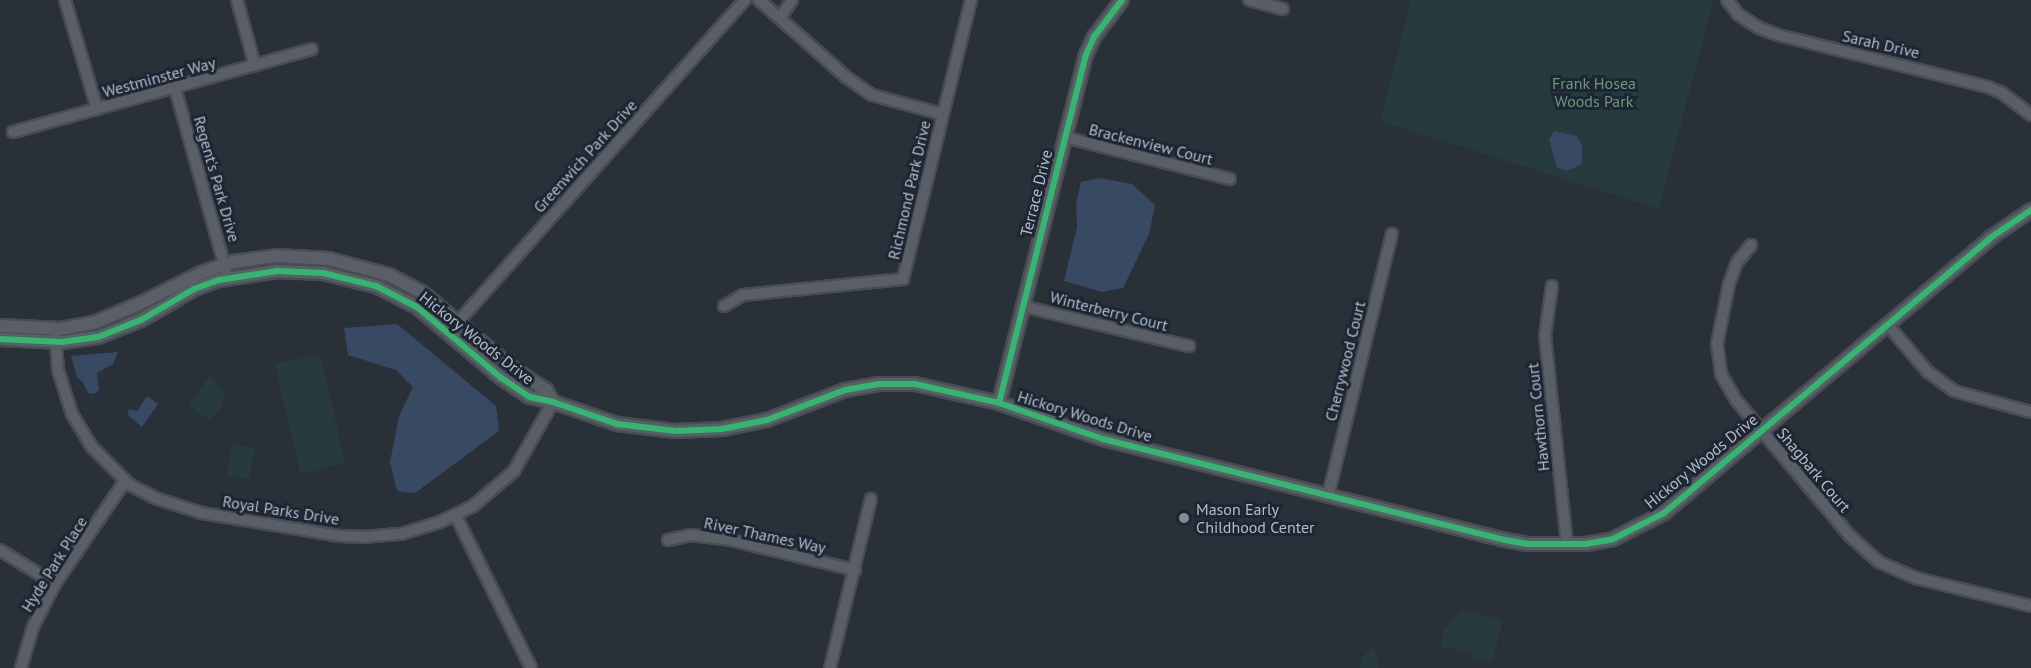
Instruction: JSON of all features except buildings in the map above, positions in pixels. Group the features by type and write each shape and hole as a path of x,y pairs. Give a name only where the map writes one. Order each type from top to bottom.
{"street":[{"path":"65,0 97,109"},
{"path":"237,0 255,66"},
{"name":"Greenwich Park Drive","path":"449,332 745,0"},
{"path":"759,0 846,77 872,95 942,114"},
{"path":"780,18 792,0"},
{"name":"Richmond Park Drive","path":"724,306 743,295 903,279 971,0"},
{"name":"Terrace Drive","path":"999,403 1064,137 1090,46 1105,20 1122,0"},
{"path":"1249,0 1283,9"},
{"name":"Sarah Drive","path":"1727,0 1738,14 1756,27 1778,35 1988,87 2002,93 2031,115"},
{"name":"Westminster Way","path":"13,132 312,49"},
{"name":"Regent's Park Drive","path":"175,88 228,278"},
{"name":"Brackenview Court","path":"1064,137 1230,179"},
{"name":"Hickory Woods Drive","path":"0,339 56,342 98,337 120,330 194,289 228,278 254,273 300,271 354,279 397,295 417,307 449,332 512,386 540,401 553,402 617,424 676,431 722,429 767,420 845,390 880,384 936,387 999,403 1103,439 1505,540 1528,544 1567,545 1613,539 1664,513 1990,238 2031,210"},
{"name":"Cherrywood Court","path":"1328,495 1392,234"},
{"name":"Shagbark Court","path":"1751,245 1737,262 1720,322 1717,352 1721,374 1727,388 1850,536 1879,562 1916,578 2031,606"},
{"name":"Hickory Woods Drive","path":"0,327 55,329 81,326 118,314 180,282 225,265 253,258 299,256 360,265 413,287 458,321 512,367 546,390 553,402"},
{"name":"Hawthorn Court","path":"1552,286 1545,336 1567,545"},
{"name":"Winterberry Court","path":"1022,306 1189,346"},
{"path":"1887,324 1922,366 1947,387 1969,397 2031,412"},
{"name":"Royal Parks Drive","path":"55,329 64,392 79,428 99,456 125,481 158,499 202,513 339,536 378,537 401,534 456,516 492,493 513,471 553,402"},
{"name":"Hyde Park Place","path":"21,668 33,627 56,584 125,481"},
{"path":"830,668 872,499"},
{"path":"456,516 531,668"},
{"name":"River Thames Way","path":"668,540 691,535 718,538 855,570"},
{"path":"0,550 56,584"}],"green space":[{"name":"Frank Hosea Woods Park","path":"1411,0 1713,0 1659,209 1380,121"},
{"path":"320,354 345,463 300,473 275,364"},
{"path":"209,376 215,380 225,397 220,409 209,420 188,405"},
{"path":"232,444 255,448 249,480 226,476"},
{"path":"1463,610 1503,620 1492,663 1472,658 1473,654 1441,646 1444,629"},
{"path":"1374,645 1379,668 1360,668 1362,658"}],"water":[{"path":"1554,131 1577,136 1582,145 1582,164 1567,171 1557,167 1549,140"},
{"path":"1100,178 1132,184 1155,205 1149,234 1123,288 1102,292 1064,281 1077,227 1076,204 1081,182"},
{"path":"397,324 496,406 499,431 415,493 397,491 390,462 399,416 413,387 396,370 348,355 344,328"},
{"path":"118,352 113,364 97,373 99,390 94,394 88,393 83,382 77,377 71,356"},
{"path":"147,396 158,404 142,427 127,414 129,409 137,411"}],"cycle path":[{"path":"999,403 1086,55 1094,37 1122,0"},
{"path":"0,339 62,342 98,337 141,320 194,289 219,280 277,271 323,273 376,286 417,307 500,377 530,397 553,402 617,424 676,431 722,429 767,420 845,390 880,384 915,384 999,403 1103,439 1505,540 1528,544 1586,544 1613,539 1664,513 1990,238 2031,210"}],"place":[{"name":"Mason Early Childhood Center","path":"1184,518"}]}
